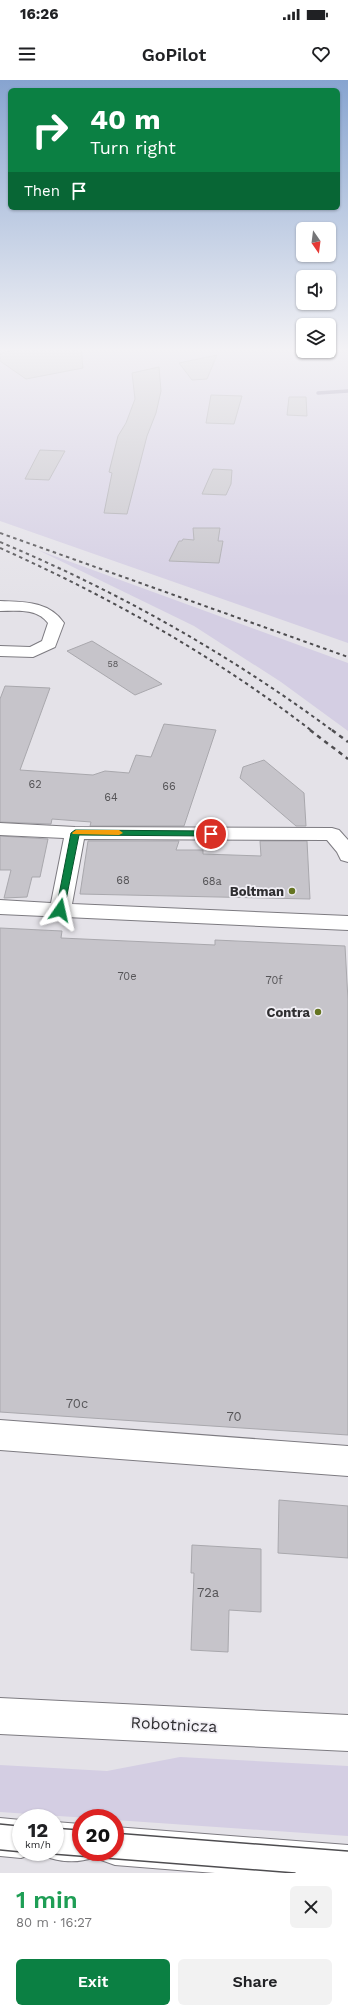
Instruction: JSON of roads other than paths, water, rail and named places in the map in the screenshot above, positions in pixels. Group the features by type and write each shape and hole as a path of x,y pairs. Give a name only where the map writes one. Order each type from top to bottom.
{"street":[{"path":"0,606 34,607 52,616 56,623 49,644 44,647 33,652 0,651"},
{"path":"0,829 75,833 332,834 347,851 348,856"},
{"path":"60,910 75,833"},
{"path":"0,907 348,923"},
{"path":"0,1435 348,1461"},
{"name":"Robotnicza","path":"0,1716 348,1733"},
{"path":"0,1837 12,1838"},
{"path":"124,1847 348,1864"}],"tram line":[{"path":"0,1824 12,1825"},
{"path":"64,1829 72,1829"},
{"path":"124,1834 348,1851"},
{"path":"0,1850 12,1851"},
{"path":"64,1855 295,1873"}],"railway":[{"path":"0,533 348,657"},
{"path":"0,542 88,582 172,626 254,676 333,731"},
{"path":"0,548 82,587 161,630 238,678 312,731"},
{"path":"310,730 348,759"},
{"path":"332,730 348,742"}],"place":[{"name":"Boltman","path":"292,891"},
{"name":"Contra","path":"318,1012"}]}
